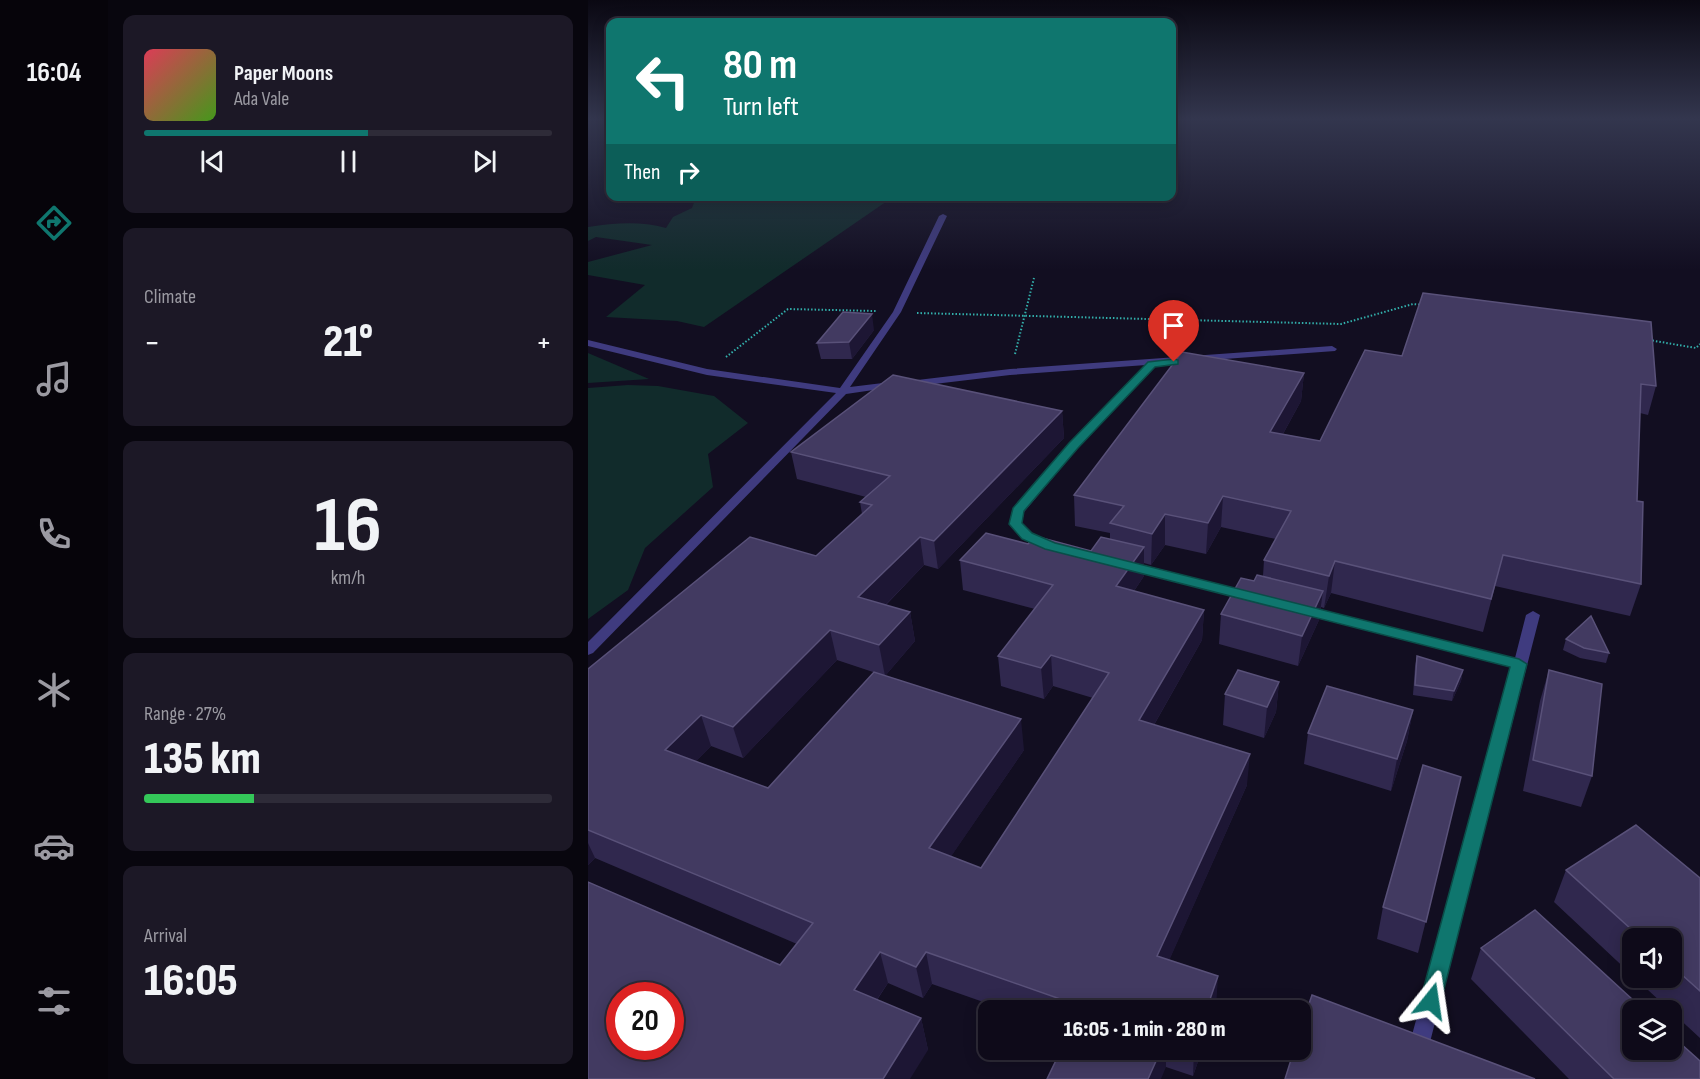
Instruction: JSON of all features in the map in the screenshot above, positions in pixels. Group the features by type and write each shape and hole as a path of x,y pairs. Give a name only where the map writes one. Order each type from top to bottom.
{"lane":[{"path":"588,650 843,391 897,312 944,216"},
{"path":"588,343 707,372 843,391 1010,372 1152,364 1332,348"},
{"path":"1061,549 1027,536 1016,524 1018,511 1074,446 1152,364"},
{"path":"1119,563 1256,598"},
{"path":"1290,606 1519,664"},
{"path":"1419,1046 1533,615"}],"path":[{"path":"1010,372 1034,278"},
{"path":"707,372 788,309 1341,324 1413,304 1424,305"},
{"path":"1638,338 1696,348 1700,344"}],"green space":[{"path":"695,201 887,201 704,327 677,321 606,317 645,285 588,275 588,262 652,245 596,237 588,241 588,227 627,223 666,228 673,217 692,208"},
{"path":"588,353 649,379 588,383"},
{"path":"628,385 658,386 714,396 748,423 708,454 713,487 645,548 628,590 588,619 588,388"}],"building":[{"path":"1423,293 1651,322 1656,386 1641,384 1637,501 1643,502 1641,584 1503,555 1491,599 1335,561 1329,576 1264,560 1291,511 1223,496 1208,523 1165,514 1152,534 1110,523 1124,506 1074,495 1182,352 1304,373 1270,432 1320,441 1365,350 1402,356"},
{"path":"843,312 872,314 849,342 817,343"},
{"path":"893,375 1062,411 934,541 920,537 858,597 910,612 879,645 830,630 733,727 701,715 665,750 768,788 874,672 1021,719 929,848 981,868 1109,673 1051,655 1041,668 998,656 1053,585 960,560 986,533 1028,544 1035,536 1091,551 1101,537 1144,547 1116,586 1204,610 1139,720 1250,754 1157,956 1218,976 1210,1000 1063,1000 926,952 916,967 880,952 854,990 921,1018 883,1079 588,1079 588,882 780,965 813,923 588,830 588,669 750,537 816,556 872,505 860,502 890,476 791,452"},
{"path":"1257,575 1323,591 1302,636 1221,614 1241,578 1254,581"},
{"path":"1591,616 1609,653 1584,648 1566,639"},
{"path":"1417,656 1463,670 1454,691 1415,685"},
{"path":"1238,670 1279,682 1267,707 1225,694"},
{"path":"1549,670 1602,684 1592,776 1533,760"},
{"path":"1327,686 1413,710 1397,759 1308,733"},
{"path":"1423,765 1461,777 1426,922 1383,907"},
{"path":"1636,825 1700,878 1700,991 1682,975 1682,928 1630,928 1566,870"},
{"path":"1535,910 1633,1000 1622,1000 1622,1060 1682,1060 1682,1045 1700,1061 1700,1079 1614,1079 1481,948"},
{"path":"1312,995 1535,1079 1285,1079 1291,1060 1311,1060"},
{"path":"1056,1060 1157,1060 1148,1079 1047,1079"}],"route":[{"path":"1174,362 1152,364 1074,446 1018,511 1016,524 1027,536 1050,546 1519,664 1431,1001"}]}
